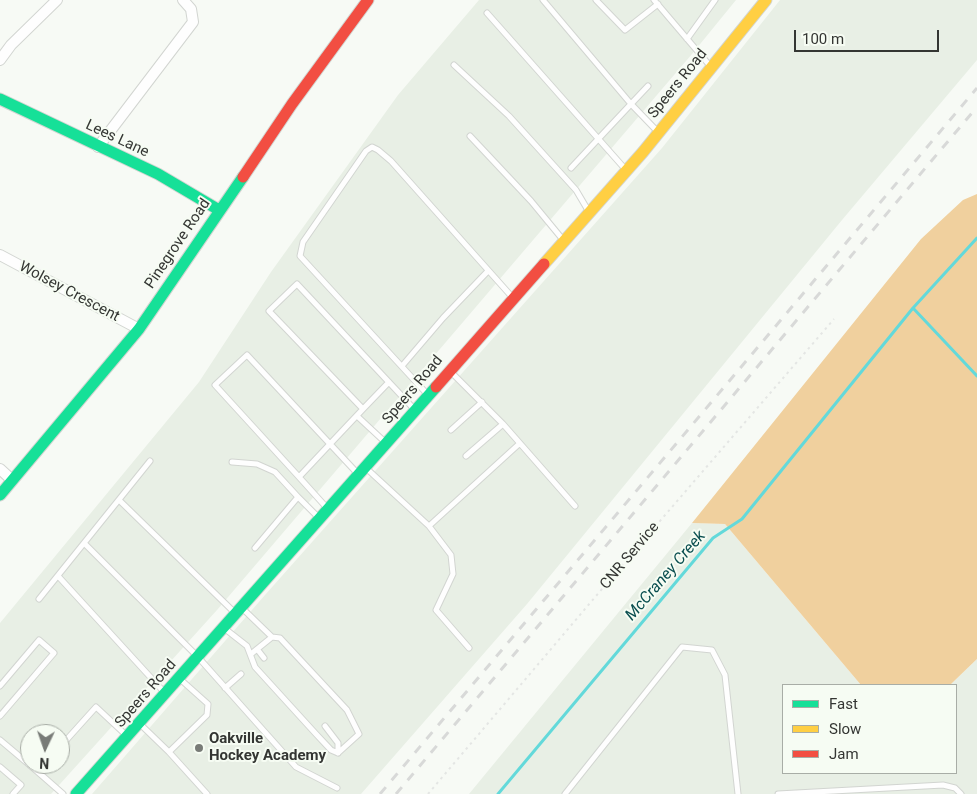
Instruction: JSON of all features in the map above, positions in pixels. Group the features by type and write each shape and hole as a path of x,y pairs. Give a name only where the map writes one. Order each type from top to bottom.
{"main road":[{"name":"Pinegrove Road","path":"0,495 138,329 364,1"},
{"name":"Speers Road","path":"76,794 140,724 429,396 449,370 627,170 712,67 763,1"},
{"name":"Lees Lane","path":"0,99 158,174 219,210"}],"street":[{"path":"0,60 10,45 57,0"},
{"path":"98,147 193,22 191,9 183,0"},
{"name":"Wolsey Crescent","path":"0,255 138,329"},
{"path":"0,469 12,480"}],"lane":[{"path":"543,0 658,133"},
{"path":"596,0 625,30 656,2 712,67"},
{"path":"688,39 716,0"},
{"path":"487,13 627,170"},
{"path":"454,65 516,124 576,190 590,212"},
{"path":"571,168 648,86"},
{"path":"470,136 531,201 564,241"},
{"path":"429,396 300,256 303,242 366,151 372,147 391,162 514,299"},
{"path":"402,366 443,318 488,271"},
{"path":"363,409 269,311 297,284 416,410"},
{"path":"328,509 215,385 247,355 330,444 429,526 451,555 453,574 436,610 469,648"},
{"path":"449,370 503,424 575,506"},
{"path":"299,477 389,382"},
{"path":"451,430 482,402"},
{"path":"357,416 386,444"},
{"path":"466,456 503,424"},
{"path":"429,526 519,444"},
{"path":"39,599 150,461"},
{"path":"232,462 257,464 274,472 320,519"},
{"path":"255,548 298,497"},
{"path":"119,500 239,611 272,637 280,638 347,710 359,734 338,753"},
{"path":"84,543 198,658 296,767 337,788"},
{"path":"58,576 166,694"},
{"path":"224,628 247,646 255,666 331,750 338,753"},
{"path":"251,654 272,637"},
{"path":"0,686 39,640 54,653 0,716"},
{"path":"565,794 682,648 712,650 725,675 738,794"},
{"path":"257,649 264,658"},
{"path":"225,688 241,674"},
{"path":"169,752 207,715 208,704 180,678"},
{"path":"70,736 96,707 128,737"},
{"path":"140,724 169,752 207,794"},
{"path":"325,726 338,742 338,753"},
{"path":"0,740 20,757"},
{"path":"0,767 21,785 13,794"},
{"path":"40,774 63,794"},
{"path":"778,794 859,792 943,785 955,788 961,794"}],"path":[{"name":"CNR Service","path":"428,794 834,319"}],"shaded area":[{"path":"479,0 736,0 217,610 70,773 70,724 20,724 20,774 69,774 51,794 0,794 0,623 199,382 271,272 398,95"},
{"path":"780,0 977,0 977,60 842,220 527,604 361,794 92,794 265,595 662,148"},
{"path":"977,194 977,659 951,684 860,684 725,524 692,523 921,239 963,200"},
{"path":"692,523 725,524 860,684 782,684 782,774 957,774 957,684 951,684 977,659 977,794 469,794"}],"waterway":[{"name":"McCraney Creek","path":"977,238 913,308 977,376"},
{"name":"McCraney Creek","path":"498,794 713,538 742,519 913,308"}],"railway":[{"path":"380,794 977,88"},
{"path":"396,794 977,107"}],"traffic: fast":[{"path":"0,99 158,174 219,210"},
{"path":"0,495 139,329 243,177"},
{"path":"76,794 436,387"}],"traffic: slow":[{"path":"544,264 643,152 766,0"}],"traffic: jam":[{"path":"243,177 292,104 368,0"},
{"path":"436,387 544,264"}],"place":[{"name":"Oakville Hockey Academy","path":"199,748"}]}
